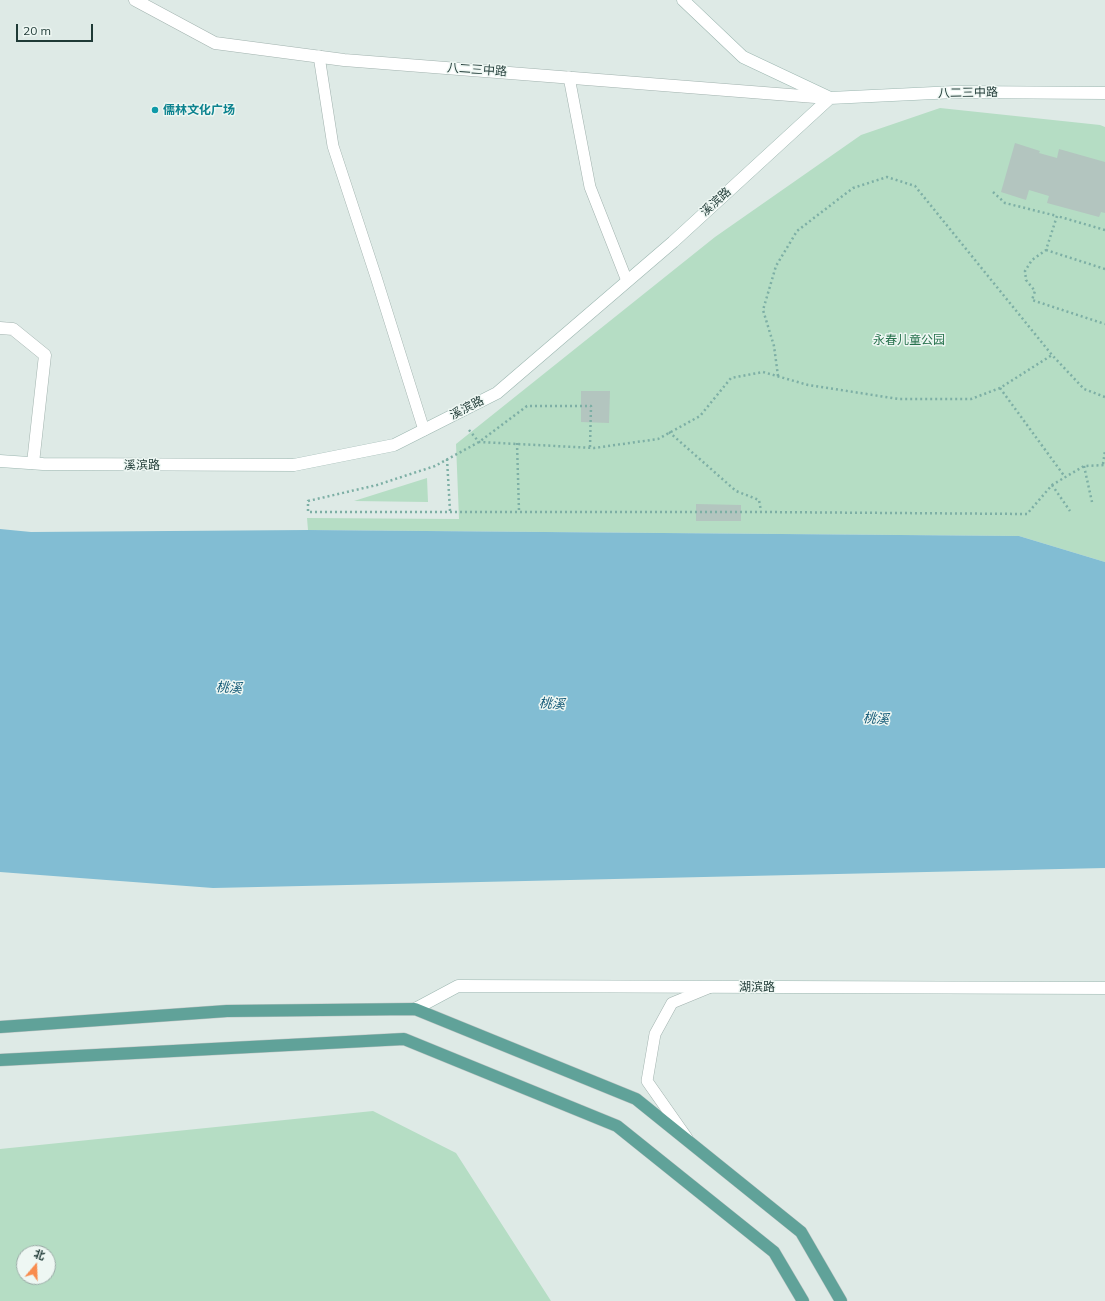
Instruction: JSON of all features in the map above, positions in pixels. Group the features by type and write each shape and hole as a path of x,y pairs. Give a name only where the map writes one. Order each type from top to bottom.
{"main road":[{"path":"0,1027 227,1012 415,1009 636,1099 801,1232 841,1301"},
{"path":"0,1060 404,1039 616,1126 774,1252 803,1301"}],"street":[{"name":"八二三中路","path":"135,0 215,43 344,60 830,98 955,92 1105,93"},
{"name":"八二三中路","path":"683,0 742,57 830,98"},
{"name":"溪滨路","path":"0,461 33,463 294,465 394,445 497,393 673,242 830,98"},
{"path":"0,328 13,329 45,355 33,463"},
{"name":"湖滨路","path":"415,1009 458,986 1105,988"}],"lane":[{"path":"319,56 333,146 376,276 424,430"},
{"path":"569,77 590,187 627,281"},
{"path":"692,1145 647,1081 655,1034 672,1003 712,987"}],"path":[{"path":"778,376 774,346 763,310 776,266 797,231 853,188 886,177 915,186 1052,355 1084,389 1105,397"},
{"path":"993,192 1005,203 1105,230"},
{"path":"1057,216 1046,250 1032,260 1025,271 1026,280 1035,291 1032,300 1105,324"},
{"path":"1046,250 1105,269"},
{"path":"455,414 479,442 590,447 658,439 700,416 731,378 763,372 808,385 899,399 971,399 1000,388 1052,355"},
{"path":"1000,388 1065,478"},
{"path":"590,447 590,406 527,406 479,442 435,466 377,485 308,501 308,512 450,511 1027,514 1052,485 1084,466 1104,465 1105,451"},
{"path":"669,432 736,491 759,500 761,512"},
{"path":"517,443 519,512"},
{"path":"447,459 450,511"},
{"path":"1084,466 1092,502"},
{"path":"1052,485 1070,511"}],"green space":[{"name":"永春儿童公园","path":"940,108 1100,125 1105,127 1105,562 1019,536 308,530 307,518 459,519 456,444 715,237 861,135"},
{"path":"427,478 428,502 354,501"},
{"path":"373,1111 456,1153 551,1301 0,1301 0,1149"}],"water":[{"name":"桃溪","path":"0,529 31,532 308,530 1019,536 1105,562 1105,868 213,888 0,872"}],"building":[{"path":"1015,143 1040,151 1039,153 1057,158 1059,149 1105,162 1105,213 1101,212 1099,217 1047,203 1049,196 1029,190 1026,200 1001,192"},
{"path":"581,391 610,391 609,423 581,422"},
{"path":"696,504 741,505 741,521 696,521"}],"place":[{"name":"儒林文化广场","path":"155,110"}]}
